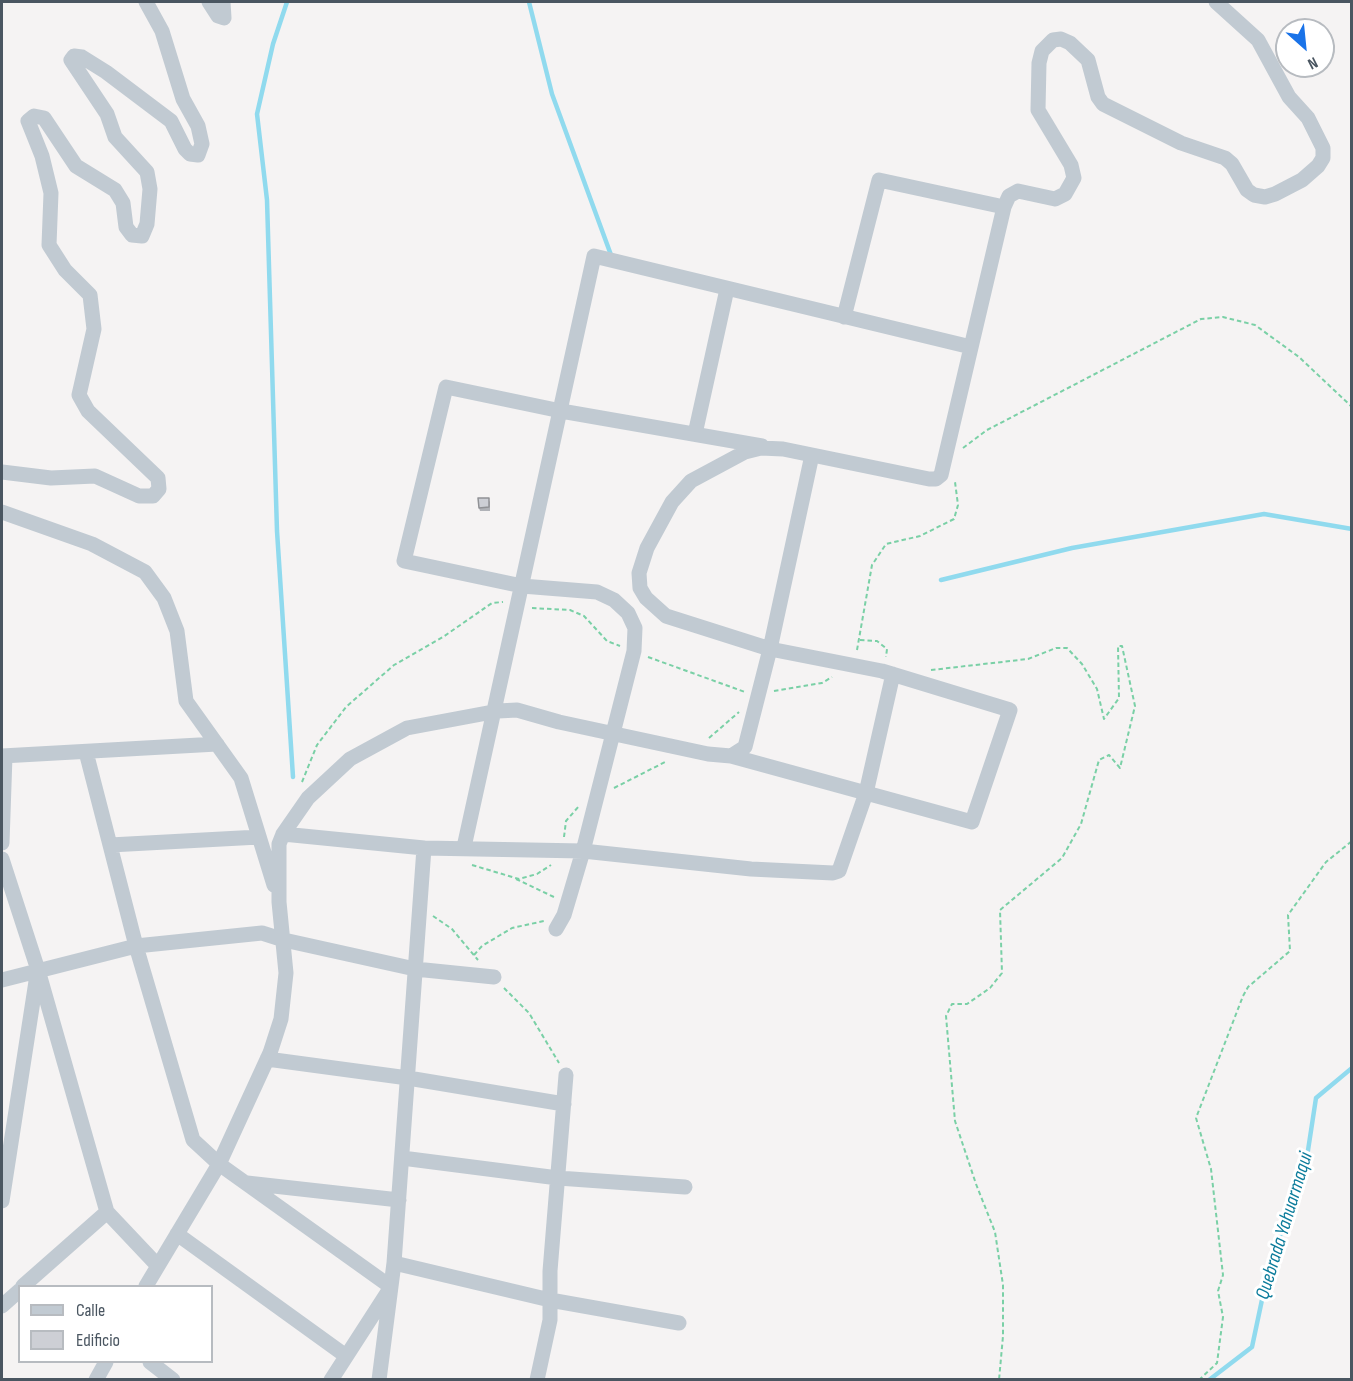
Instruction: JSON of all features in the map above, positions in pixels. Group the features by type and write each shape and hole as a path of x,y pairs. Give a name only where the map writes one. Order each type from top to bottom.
{"street":[{"path":"2,472 51,478 95,476 139,496 153,496 159,489 158,478 88,411 79,394 94,329 90,295 65,270 49,245 51,193 42,156 28,121 34,116 44,118 76,166 115,190 123,203 126,227 132,235 142,236 147,224 150,189 147,172 115,137 107,114 70,60 74,56 82,57 106,72 171,121 185,149 190,154 198,155 202,144 198,126 183,99 162,31 146,2"},
{"path":"209,2 218,16 224,18 223,2"},
{"path":"556,929 565,911 583,851 634,651 635,628 628,613 615,600 597,592 522,586 404,561 446,387 561,411 936,479 941,475 945,463 1004,207 1009,196 1018,191 1055,199 1065,194 1074,178 1071,165 1038,110 1039,63 1042,51 1053,39 1061,39 1070,43 1088,60 1098,98 1103,104 1181,143 1225,159 1232,164 1247,190 1254,195 1265,197 1275,194 1302,180 1318,166 1323,158 1323,148 1308,118 1289,97 1258,40 1216,2"},
{"path":"844,317 879,180 1004,207"},
{"path":"464,847 594,256 971,347"},
{"path":"695,434 727,289"},
{"path":"147,1285 219,1164 267,1059 281,1019 286,973 279,902 278,856 283,834 308,798 350,759 375,744 416,726 493,711 517,710 688,750 731,756 972,822 1010,710 887,673 770,649 666,616 646,598 640,588 639,573 647,548 672,502 691,481 745,452 774,448"},
{"path":"731,756 745,747 759,697 812,455"},
{"path":"2,512 92,544 146,572 164,598 177,631 186,701 241,778 279,902"},
{"path":"283,834 424,848 583,851 751,869 833,873 842,866 866,793 887,673"},
{"path":"2,843 4,756 217,744"},
{"path":"86,752 136,946 193,1140 243,1182 391,1287"},
{"path":"110,845 259,837"},
{"path":"379,1380 394,1263 424,848"},
{"path":"2,859 38,969 107,1212 158,1266"},
{"path":"2,980 38,969 136,946 262,933 415,969 494,977"},
{"path":"2,1201 4,1168 38,969"},
{"path":"267,1059 408,1078 564,1104"},
{"path":"537,1380 550,1320 550,1271 566,1075"},
{"path":"402,1158 558,1178 685,1187"},
{"path":"243,1182 399,1200"},
{"path":"25,1285 107,1212"},
{"path":"177,1234 346,1356"},
{"path":"394,1263 550,1300 679,1323"},
{"path":"331,1380 391,1287"},
{"path":"2,1306 18,1292"},
{"path":"96,1380 105,1363"},
{"path":"151,1363 173,1380"}],"path":[{"path":"957,453 987,430 1201,319 1223,317 1255,325 1299,357 1352,407"},
{"path":"709,739 768,692 822,683 849,666 860,640 872,565 886,544 920,536 954,519 958,505 954,478"},
{"path":"860,640 877,641 887,649 887,673"},
{"path":"914,681 917,675 940,668 1028,659 1056,648 1067,648 1082,664 1097,689 1104,719 1119,698 1118,646 1122,646 1135,706 1120,768 1109,755 1099,760 1081,824 1062,858 1000,910 1002,973 990,988 968,1004 952,1004 946,1016 956,1121 976,1184 995,1232 1003,1285 1003,1336 999,1380"},
{"path":"469,864 519,879 537,874 550,866 563,850 566,821 575,808 688,750"},
{"path":"1199,1380 1217,1363 1223,1317 1218,1291 1223,1275 1211,1169 1196,1118 1248,987 1290,951 1288,915 1326,862 1352,841"},
{"path":"474,955 482,946 512,928 565,911 557,899 511,877"},
{"path":"429,914 452,929 529,1013 566,1075"}],"building":[{"path":"478,498 489,498 489,507 479,508"}],"waterway":[{"path":"287,2 273,44 257,114 267,200 277,531 293,777"},
{"path":"529,2 552,94 611,255"},
{"path":"941,580 1072,548 1264,514 1352,529"},
{"name":"Quebrada Yahuarmaqui","path":"1209,1380 1252,1347 1270,1262 1305,1170 1316,1098 1352,1068"}]}
